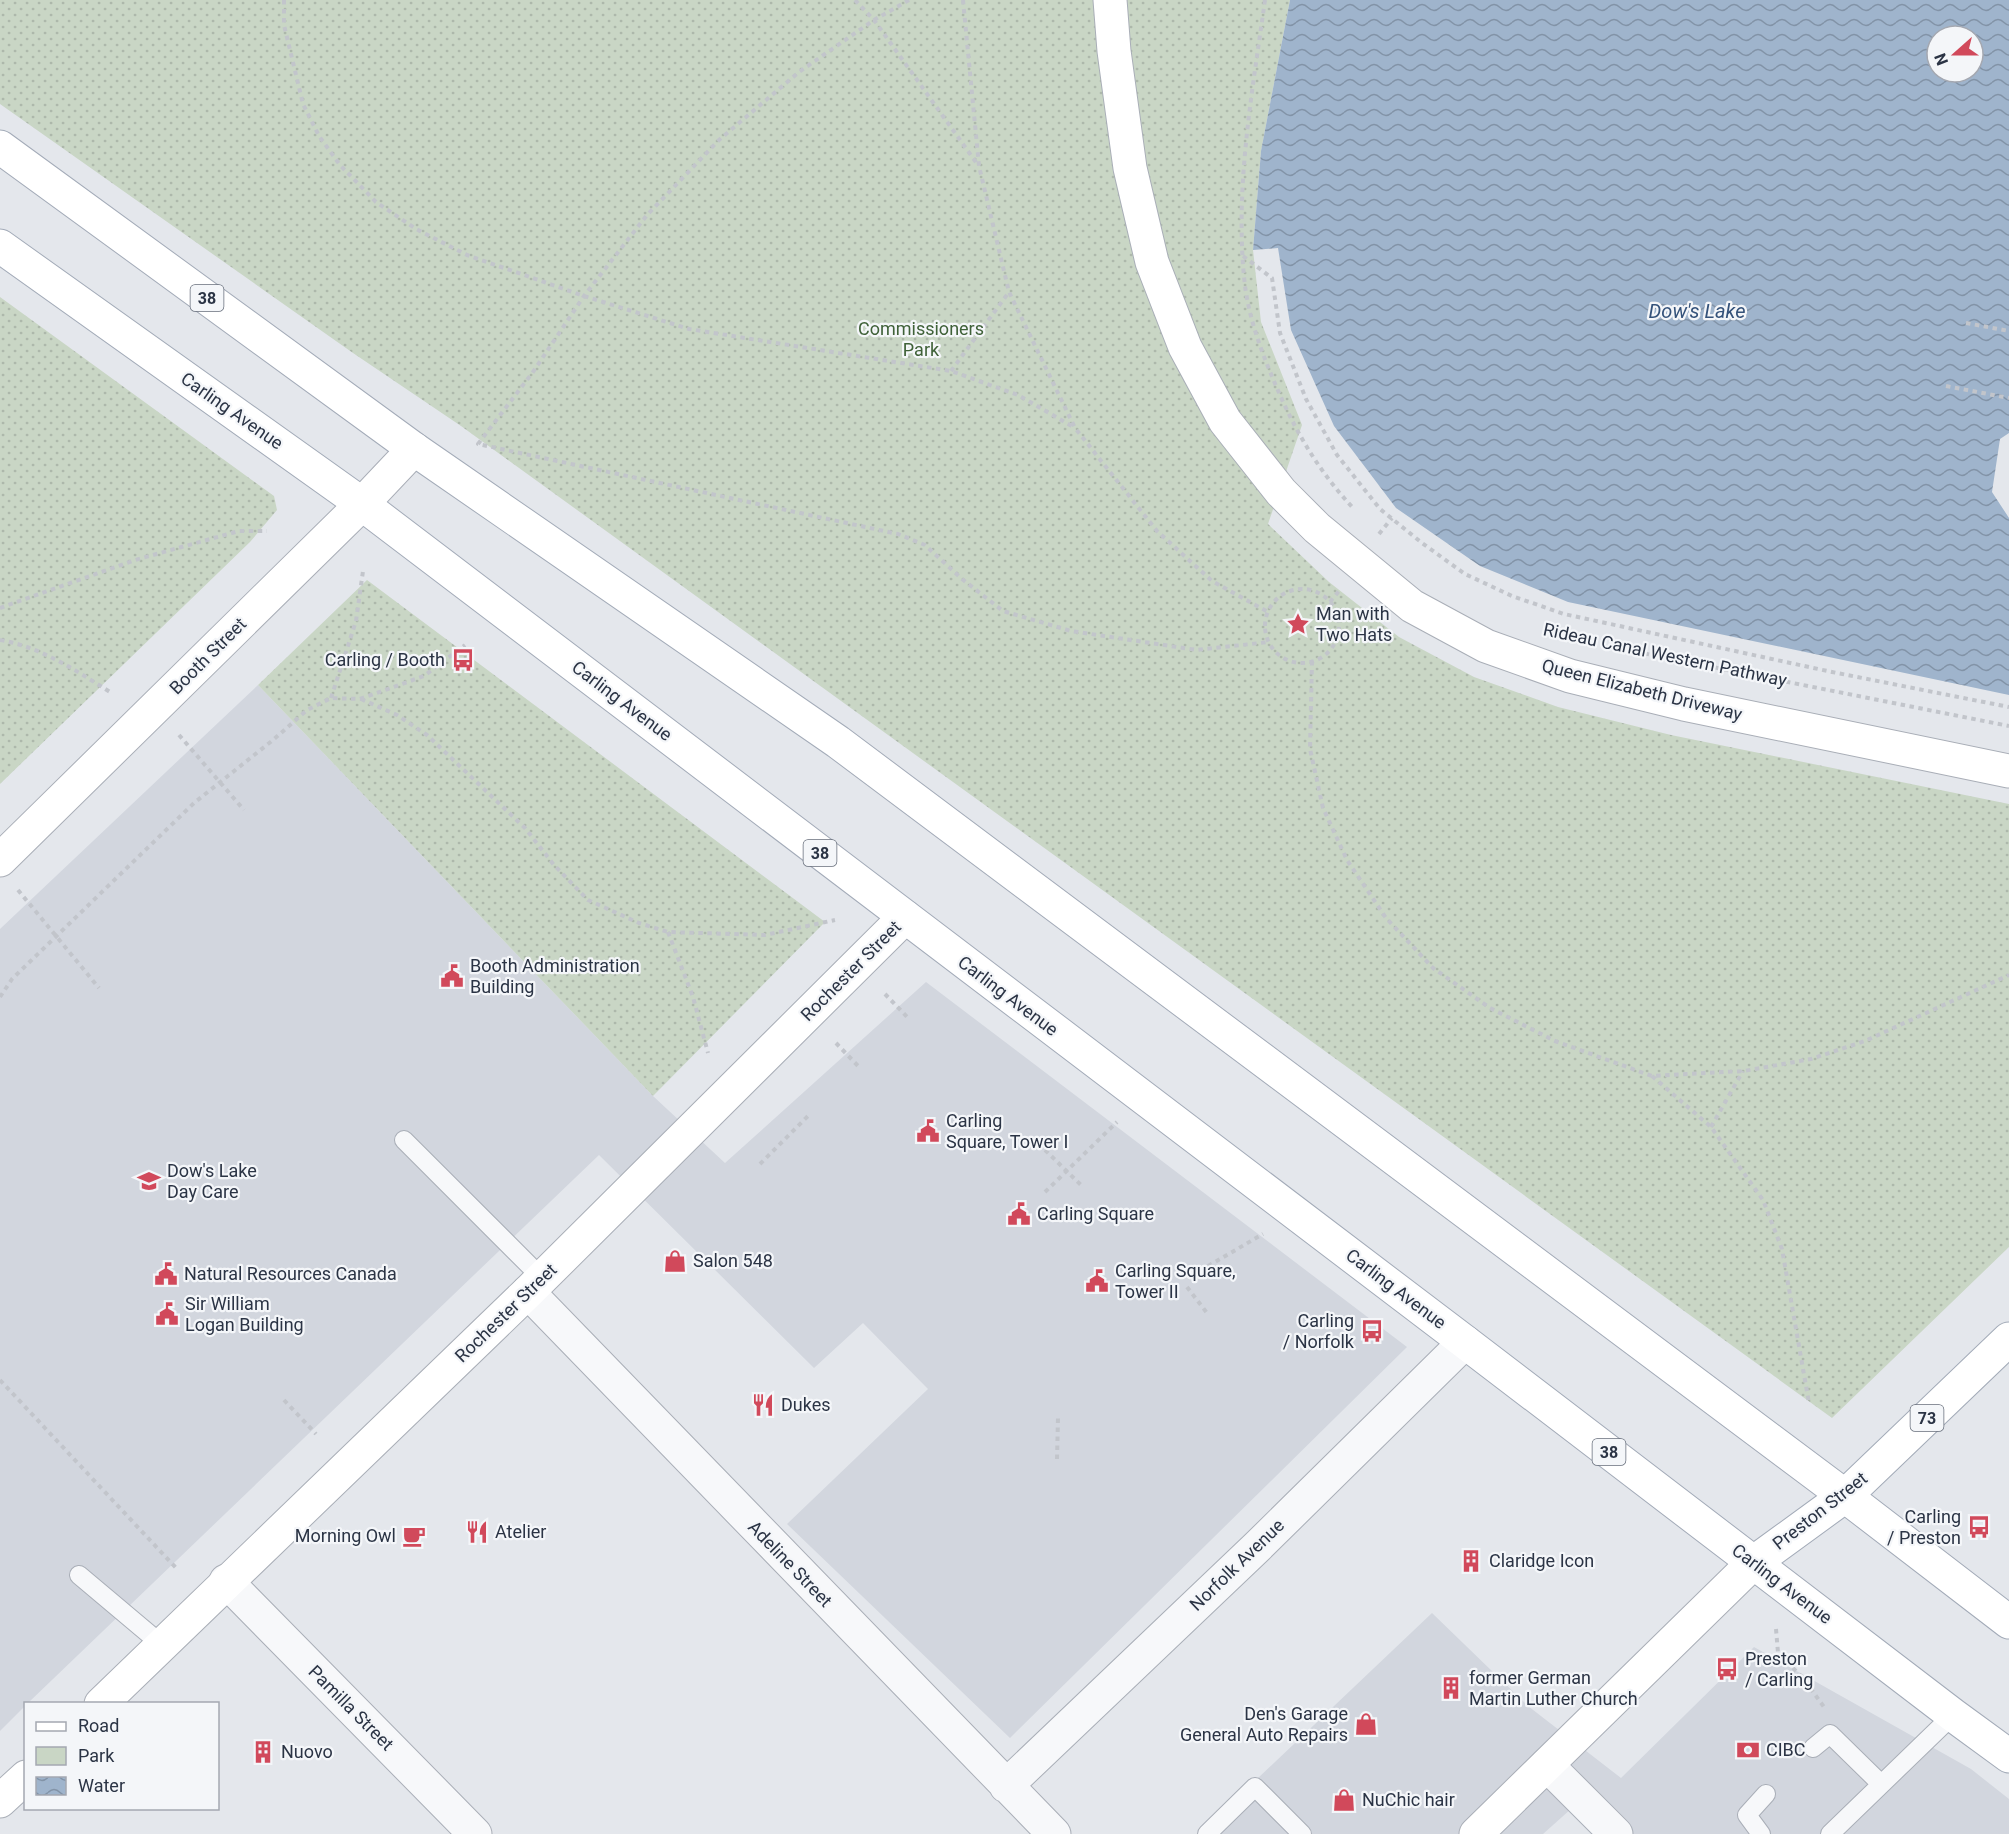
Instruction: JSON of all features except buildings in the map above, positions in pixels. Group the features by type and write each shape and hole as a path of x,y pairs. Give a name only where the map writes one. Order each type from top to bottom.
{"main road":[{"name":"Queen Elizabeth Driveway","path":"1110,0 1114,51 1130,168 1152,262 1185,347 1225,421 1281,492 1334,542 1413,606 1486,646 1570,676 1684,704 2009,771"},
{"name":"38","path":"0,147 414,449 838,742 1845,1496 2009,1622"},
{"name":"Carling Avenue","path":"0,246 362,504 2009,1756"},
{"name":"Booth Street","path":"7,873 156,706 362,504 414,449"},
{"name":"Rochester Street","path":"103,1702 535,1285 905,917"},
{"name":"Preston Street","path":"1476,1834 1753,1563 1845,1496 2009,1339"},
{"path":"0,1802 24,1779"}],"street":[{"name":"Adeline Street","path":"535,1285 1006,1786 1054,1834"},
{"name":"Norfolk Avenue","path":"1006,1786 1257,1547 1465,1342"},
{"name":"Pamilla Street","path":"226,1581 475,1834"},
{"path":"1547,1765 1616,1834"}],"lane":[{"path":"404,1140 535,1285"},
{"path":"79,1575 162,1644"},
{"path":"1830,1834 1953,1715"},
{"path":"1813,1748 1830,1734 1881,1784"},
{"path":"1207,1834 1255,1787 1302,1834"},
{"path":"1761,1834 1747,1815 1766,1794"}],"path":[{"path":"284,0 284,25 303,104 319,136 340,165 376,202 416,229 467,255 584,296 689,328 951,371 1018,394 1075,428"},
{"path":"855,0 874,20 979,166"},
{"path":"909,0 874,20 799,72 719,140 647,215 584,296 533,372 478,444 898,534 925,545 962,579 1003,611 1071,631 1197,650 1269,642"},
{"path":"963,0 979,166 1009,292 1075,428 1157,531 1212,581 1268,612"},
{"path":"1265,0 1244,160 1242,200 1245,288 1254,325 1292,422 1310,455 1332,486 1355,510"},
{"path":"1243,256 1272,278 1281,333 1306,399 1337,455 1380,509 1466,574 1512,596 1564,614 2009,707"},
{"path":"951,371 1009,292"},
{"path":"1966,323 2009,331"},
{"path":"1946,386 2009,398"},
{"path":"1379,535 1392,518"},
{"path":"1371,527 1384,541"},
{"path":"0,608 135,560 239,531 267,531"},
{"path":"331,698 356,621 363,571"},
{"path":"1297,589 1308,589 1320,593 1330,602 1336,613 1339,625 1337,638 1320,658 1300,663 1287,660 1276,653 1269,642 1265,630 1268,612 1275,601 1285,593 1297,589"},
{"path":"0,640 16,643 65,663 110,692"},
{"path":"360,699 424,676 465,645"},
{"name":"Rideau Canal Western Pathway","path":"1617,648 2009,726"},
{"path":"1312,661 1310,749 1323,808 1347,860 1386,918 1433,968 1490,1008 1555,1041 1652,1076 1711,1126 1764,1200 1782,1249 1809,1403"},
{"path":"0,997 12,979 194,803 307,710 331,698 360,699 398,715 427,735 525,828 554,865 588,900 639,923 668,932 765,935 835,920"},
{"path":"156,706 244,810"},
{"path":"7,873 99,988"},
{"path":"668,932 693,997 708,1053"},
{"path":"1652,1076 1744,1071 1811,1059 1865,1041 2009,975"},
{"path":"885,994 909,1019"},
{"path":"836,1043 859,1067"},
{"path":"1711,1126 1744,1071"},
{"path":"760,1164 808,1116"},
{"path":"1045,1192 1118,1121"},
{"path":"1045,1150 1083,1187"},
{"path":"1209,1266 1266,1232"},
{"path":"1187,1287 1207,1313"},
{"path":"0,1380 177,1569"},
{"path":"284,1401 316,1434"},
{"path":"1057,1460 1058,1418"}],"shaded area":[{"path":"258,685 653,1096 725,1163 926,982 1407,1347 1010,1738 787,1524 928,1389 863,1323 814,1368 599,1155 29,1702 24,1702 24,1707 0,1731 0,929"},
{"path":"1432,1613 1528,1706 1621,1778 1754,1647 1971,1769 2009,1799 2009,1834 1617,1834 1581,1800 1543,1834 1199,1834"}],"green space":[{"name":"Commissioners Park","path":"0,0 1290,0 1261,151 1253,250 1261,322 1302,425 1268,524 1329,582 1399,637 1474,677 1558,707 1671,735 2009,804 2009,1247 1832,1418 461,426 353,353 0,104"},
{"path":"0,297 274,496 277,510 250,542 0,784"},
{"path":"367,580 825,922 653,1096 258,685"}],"water":[{"name":"Dow's Lake","path":"1290,0 2009,0 2009,433 2000,439 1992,492 2009,518 2009,695 1568,602 1480,566 1396,508 1334,426 1291,330 1278,248 1253,250 1261,151"}],"place":[{"name":"Man with Two Hats","path":"1298,624"},
{"name":"Carling / Booth","path":"463,660"},
{"name":"Booth Administration Building","path":"452,976"},
{"name":"Carling Square, Tower I","path":"928,1131"},
{"name":"Dow's Lake Day Care","path":"149,1181"},
{"name":"Carling Square","path":"1019,1214"},
{"name":"Salon 548","path":"675,1261"},
{"name":"Natural Resources Canada","path":"166,1274"},
{"name":"Carling Square, Tower II","path":"1097,1281"},
{"name":"Sir William Logan Building","path":"167,1314"},
{"name":"Carling / Norfolk","path":"1372,1331"},
{"name":"Dukes","path":"763,1405"},
{"name":"Carling / Preston","path":"1979,1527"},
{"name":"Atelier","path":"477,1532"},
{"name":"Morning Owl","path":"414,1536"},
{"name":"Claridge Icon","path":"1471,1561"},
{"name":"Preston / Carling","path":"1727,1669"},
{"name":"former German Martin Luther Church","path":"1451,1688"},
{"name":"Den's Garage General Auto Repairs","path":"1366,1724"},
{"name":"CIBC","path":"1748,1750"},
{"name":"Nuovo","path":"263,1752"},
{"name":"NuChic hair","path":"1344,1800"}]}
